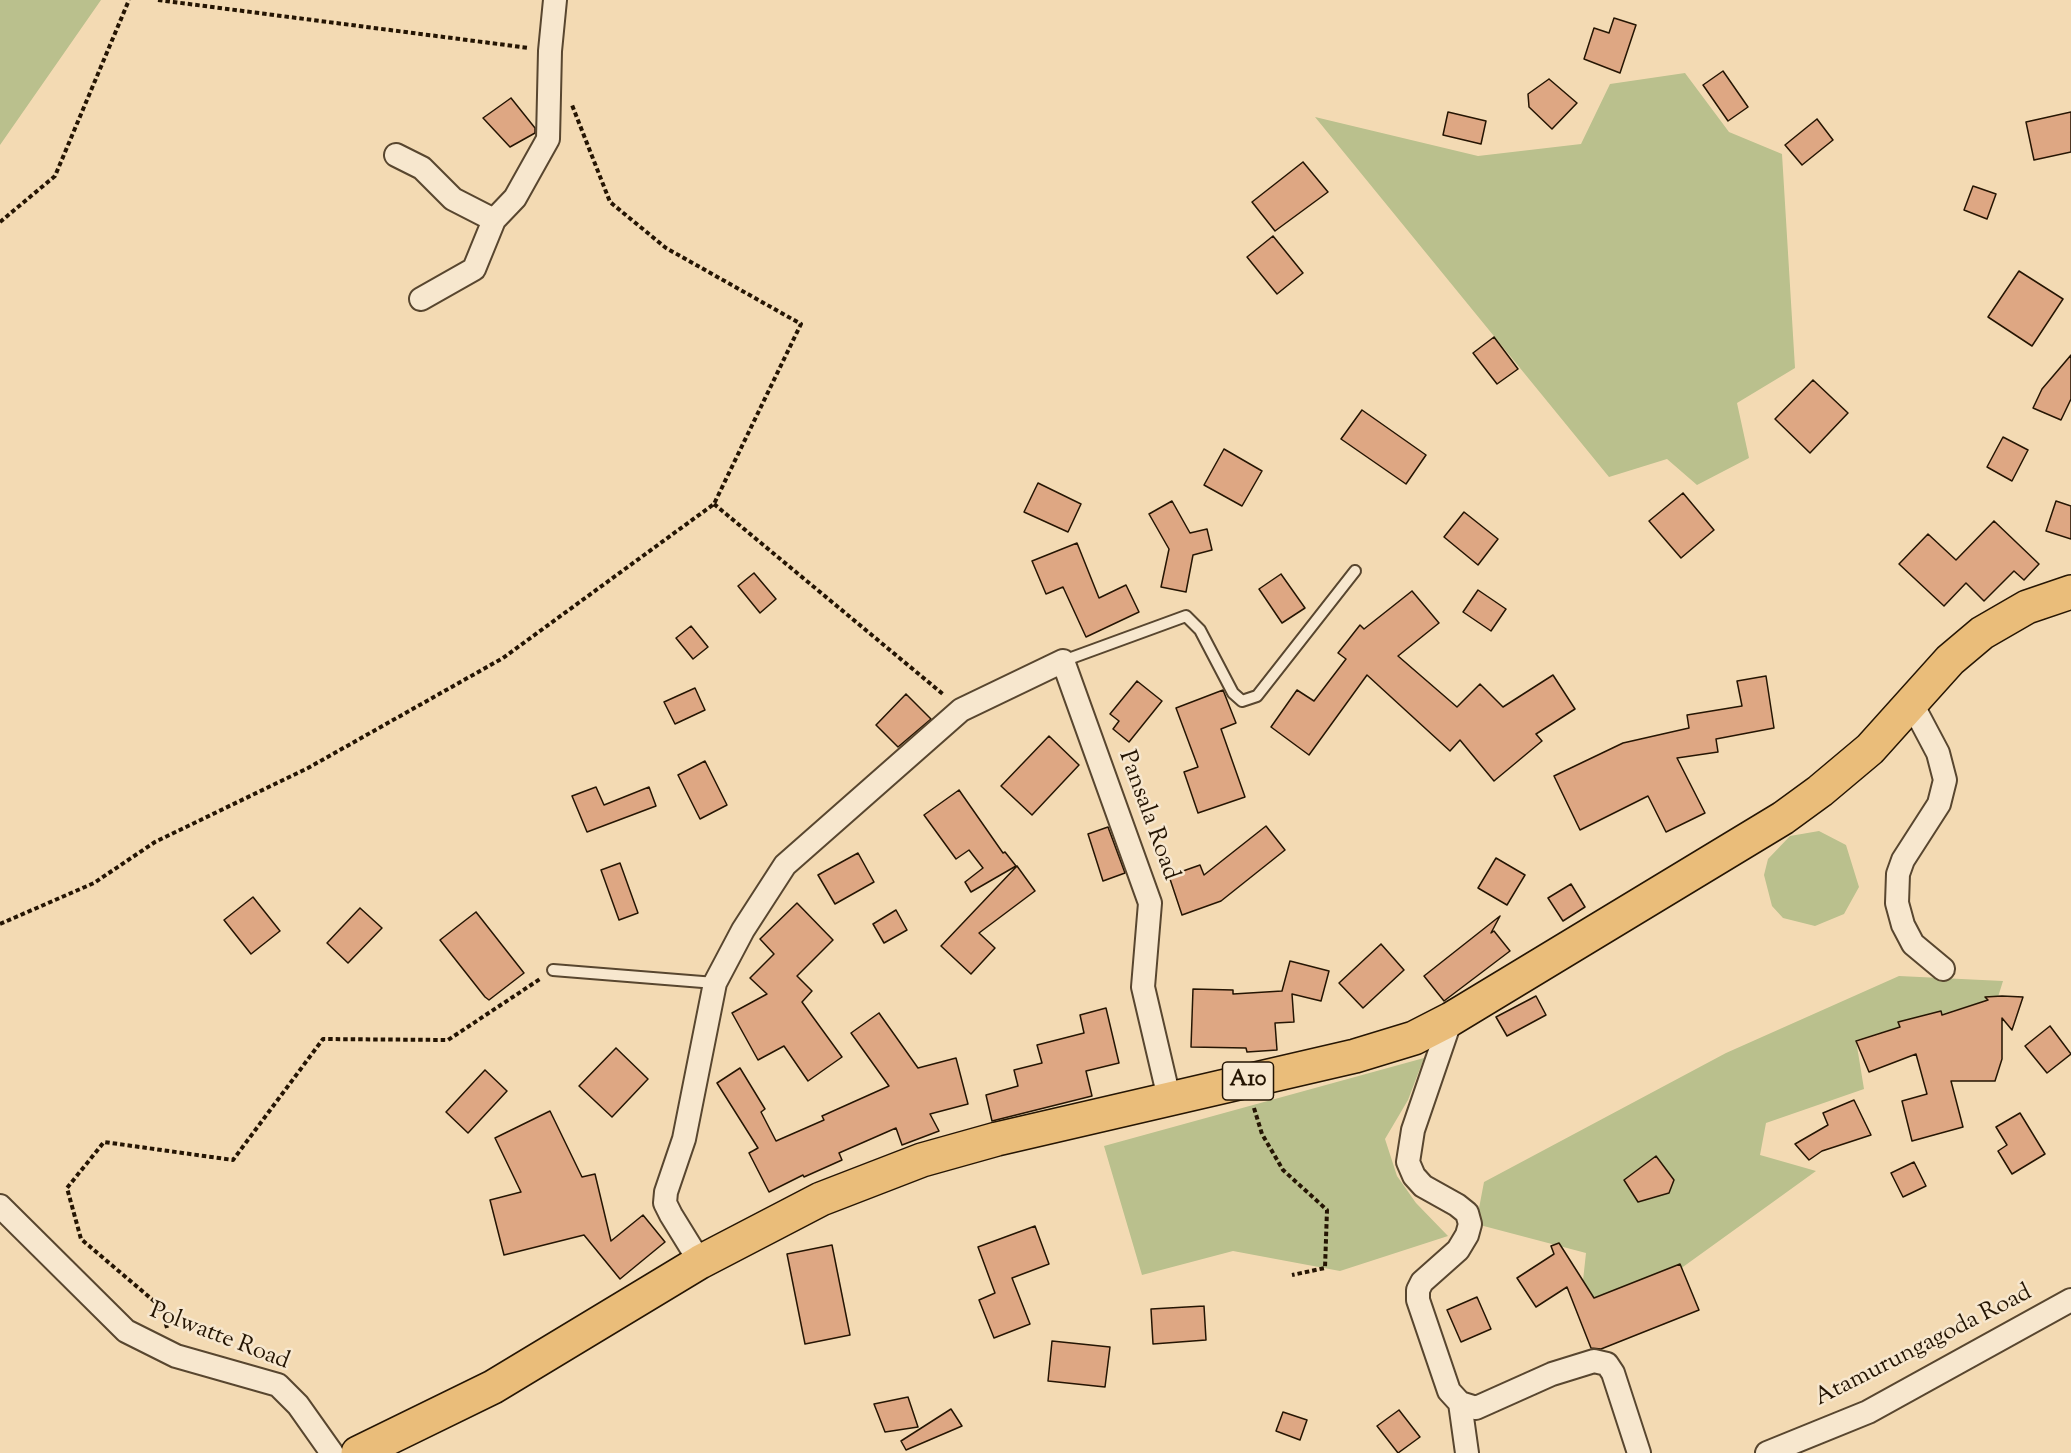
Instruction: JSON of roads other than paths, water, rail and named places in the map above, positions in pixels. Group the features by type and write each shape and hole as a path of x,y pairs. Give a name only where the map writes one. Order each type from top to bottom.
{"highway":[{"name":"A10","path":"358,1453 493,1387 700,1262 821,1199 922,1160 1008,1136 1245,1082 1387,1047 1414,1038 1451,1019 1783,818 1845,772 1870,749 1950,660 1982,633 2027,608 2071,592"}],"street":[{"path":"421,299 474,270 494,220 515,198 548,139 550,51 555,0"},
{"path":"396,155 422,168 453,199 494,220"},
{"path":"700,1262 665,1203 666,1192 684,1139 715,983 743,930 785,866 962,710 1063,661"},
{"name":"Pansala Road","path":"1063,661 1150,903 1143,987 1169,1098"},
{"path":"1911,702 1938,753 1945,780 1939,804 1909,846 1898,874 1897,903 1903,925 1913,944 1943,969"},
{"path":"1451,1019 1413,1130 1408,1162 1414,1176 1423,1186 1467,1213 1470,1224 1467,1235 1458,1250 1422,1282 1418,1290 1418,1300 1449,1391 1460,1403 1476,1408 1552,1374 1594,1361 1607,1364 1613,1373 1639,1453"},
{"name":"Polwatte Road","path":"0,1206 126,1331 176,1356 278,1385 298,1405 332,1453"},
{"name":"Atamurungagoda Road","path":"1767,1453 1868,1412 2071,1300"},
{"path":"1460,1403 1467,1453"}],"lane":[{"path":"1063,661 1186,615 1200,630 1233,693 1242,701 1257,696 1355,571"},
{"path":"553,970 715,983"}]}
